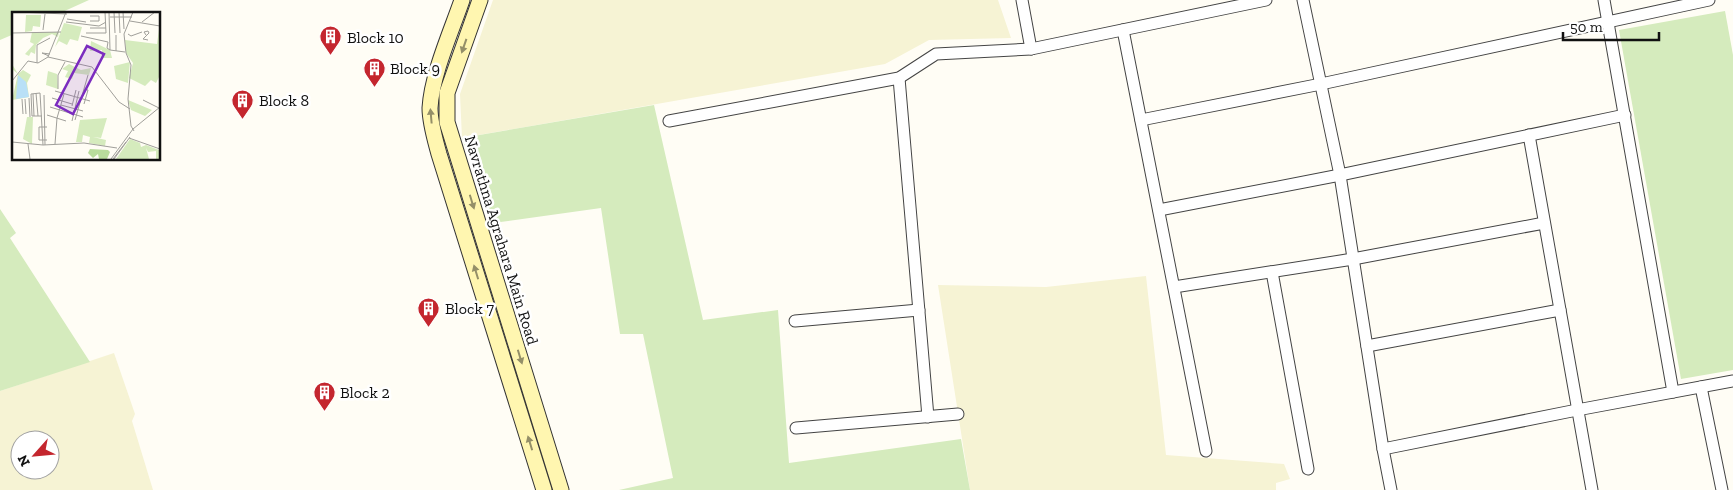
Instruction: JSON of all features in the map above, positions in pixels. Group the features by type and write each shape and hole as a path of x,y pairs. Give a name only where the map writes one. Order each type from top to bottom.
{"street":[{"name":"Navrathna Agrahara Main Road","path":"462,0 432,88 430,110 432,128 544,490"},
{"name":"Navrathna Agrahara Main Road","path":"480,0 448,93 447,122 561,490"},
{"path":"1022,0 1031,49"},
{"path":"668,122 899,78 936,54 1031,49 1266,0"},
{"path":"1303,0 1340,175 1391,490"},
{"path":"1604,0 1673,392"},
{"path":"1141,120 1321,84 1709,0"},
{"path":"1123,30 1206,451"},
{"path":"899,78 928,417"},
{"path":"1159,210 1340,175 1625,115"},
{"path":"1529,135 1592,490"},
{"path":"1174,288 1354,259 1544,223"},
{"path":"1272,272 1308,469"},
{"path":"795,320 919,310"},
{"path":"1367,346 1560,310"},
{"path":"1383,449 1733,381"},
{"path":"1700,387 1722,490"},
{"path":"796,428 958,414"}],"shaded area":[{"path":"493,0 998,0 1011,38 929,40 885,64 462,138 460,94"},
{"path":"1146,276 1166,455 1284,464 1290,479 1276,483 1276,490 970,490 938,285 1046,287"},
{"path":"114,353 135,414 132,421 153,490 0,490 0,391"}],"green space":[{"path":"0,0 89,0 62,12 12,12 12,35 0,40"},
{"path":"1725,11 1733,55 1733,370 1681,379 1619,30"},
{"path":"654,105 703,320 778,310 789,463 961,439 970,490 619,490 673,478 643,334 620,334 601,208 493,223 462,138"},
{"path":"0,209 16,233 10,238 90,362 0,391"}],"place":[{"name":"Block 10","path":"331,56"},
{"name":"Block 9","path":"374,87"},
{"name":"Block 8","path":"243,119"},
{"name":"Block 7","path":"429,327"},
{"name":"Block 2","path":"324,411"}]}
